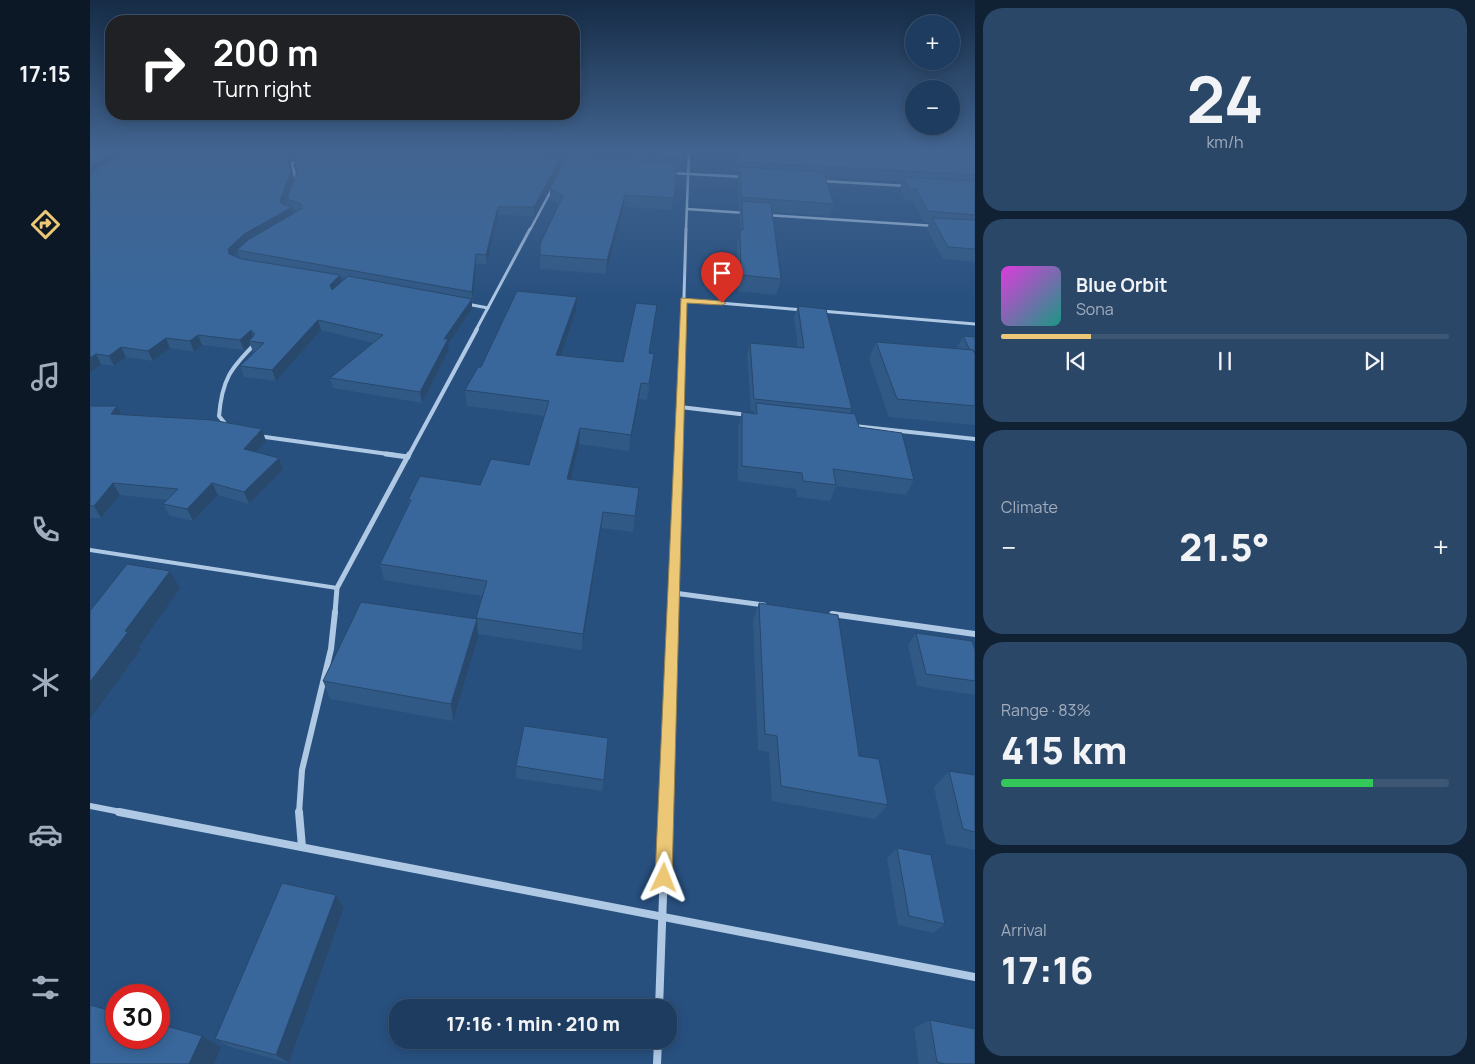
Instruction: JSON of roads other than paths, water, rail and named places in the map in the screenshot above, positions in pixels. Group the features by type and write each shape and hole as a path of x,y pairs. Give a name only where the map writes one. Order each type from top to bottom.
{"street":[{"path":"302,846 299,808 302,770 331,649 337,588 546,201"},
{"path":"659,999 687,201"},
{"path":"687,209 746,213"},
{"path":"765,214 939,227"},
{"path":"684,300 810,310"},
{"path":"461,303 488,308"},
{"path":"820,311 975,324"},
{"path":"231,429 219,416 221,387 232,367 255,344"},
{"path":"680,407 758,416"},
{"path":"847,426 975,440"},
{"path":"253,435 408,457"},
{"path":"674,593 771,606"},
{"path":"829,614 975,634"},
{"path":"90,806 975,977"},
{"path":"657,1064 658,1049"}],"lane":[{"path":"90,550 337,588"}]}
